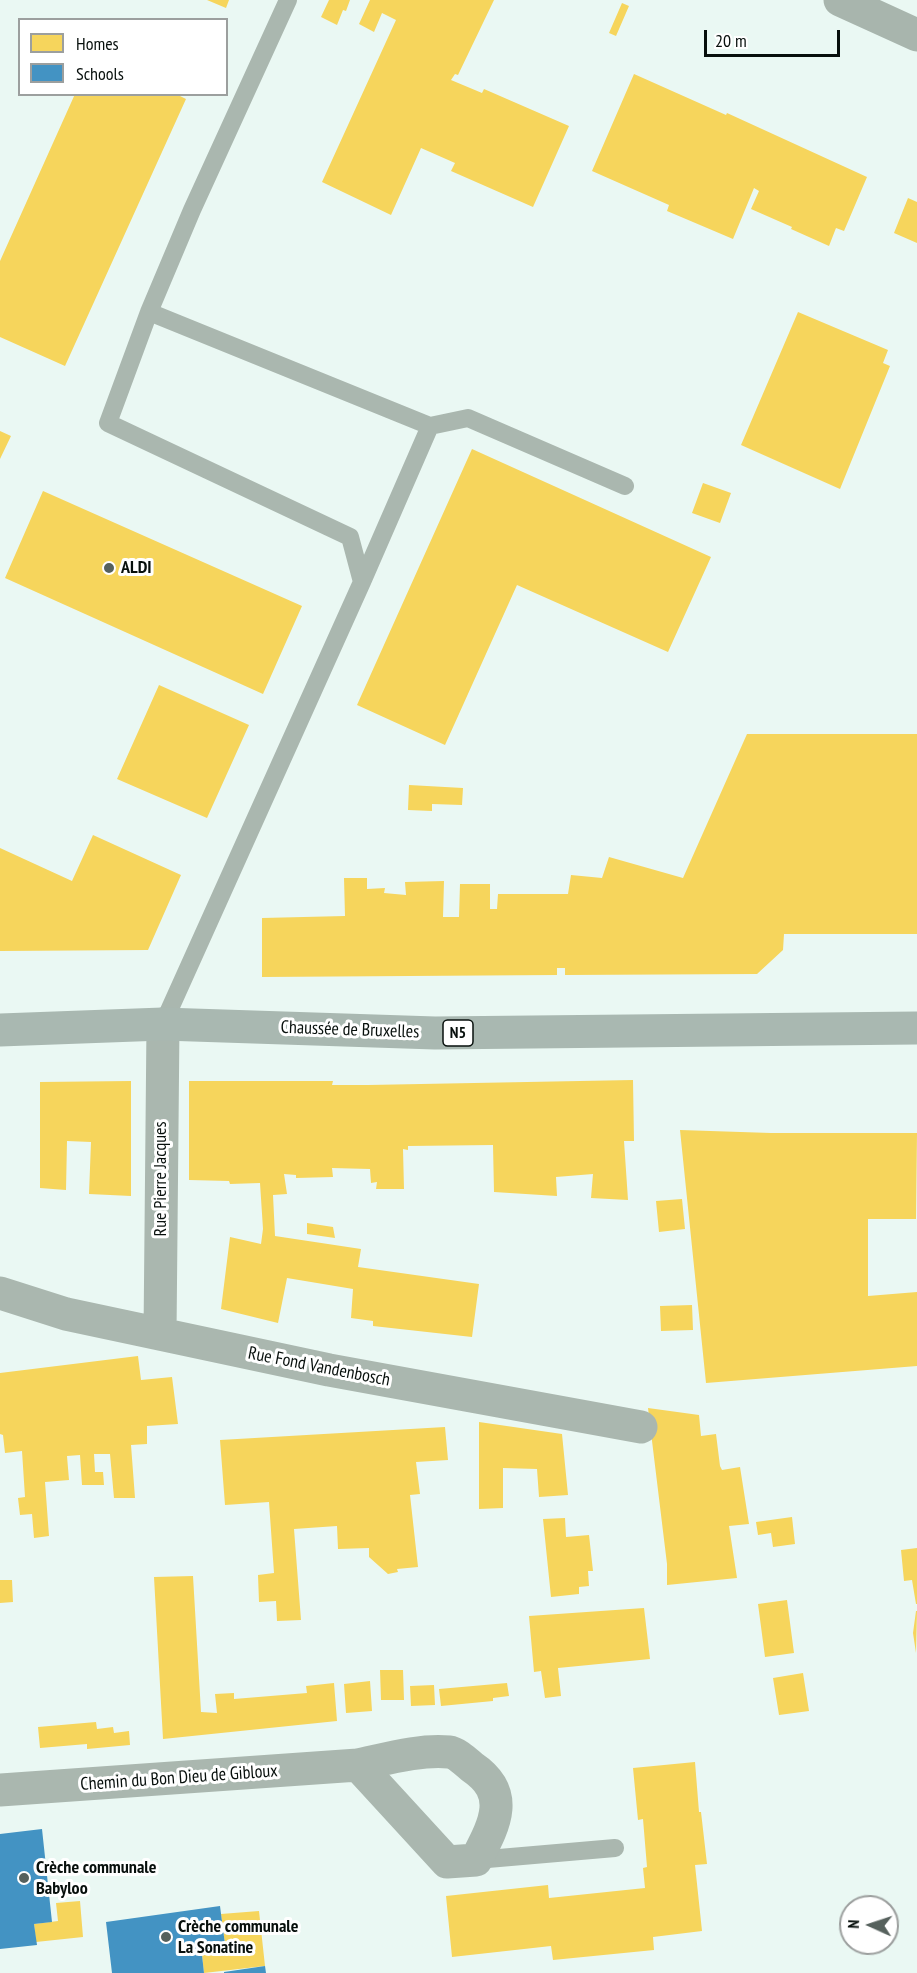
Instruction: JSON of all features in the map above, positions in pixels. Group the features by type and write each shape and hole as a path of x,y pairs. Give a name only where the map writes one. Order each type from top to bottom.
{"main road":[{"path":"840,0 917,34"},
{"name":"Chaussée de Bruxelles","path":"0,1030 163,1024 435,1033 917,1028"}],"street":[{"name":"Rue Pierre Jacques","path":"160,1334 163,1024"},
{"name":"Rue Fond Vandenbosch","path":"0,1293 66,1314 329,1370 641,1427"},
{"name":"Chemin du Bon Dieu de Gibloux","path":"0,1790 358,1765 412,1754 452,1752 482,1773 497,1799 494,1827 477,1860"},
{"path":"358,1765 447,1862 477,1860"}],"lane":[{"path":"288,0 192,210 149,312 108,423 350,537 362,582"},
{"path":"149,312 430,426 468,418 625,486"},
{"path":"163,1024 430,426"},
{"path":"477,1860 615,1848"}],"building: Homes":[{"path":"207,0 229,0 226,8"},
{"path":"329,0 350,0 337,25 321,17"},
{"path":"370,0 494,0 458,75 455,74 451,80 482,93 484,89 569,126 533,207 451,171 455,163 421,148 391,215 322,182 396,20 382,13 374,32 359,24"},
{"path":"622,3 629,6 616,36 609,33"},
{"path":"634,74 726,115 727,113 867,177 844,231 836,228 829,246 791,229 792,227 751,209 759,191 754,188 733,239 667,211 669,205 592,171"},
{"path":"74,96 180,96 186,99 65,366 0,337 0,261"},
{"path":"908,198 917,202 917,243 894,233"},
{"path":"798,312 888,350 883,363 890,366 840,489 741,445"},
{"path":"0,431 11,436 0,459"},
{"path":"472,449 711,557 668,652 517,585 445,745 357,705"},
{"path":"703,483 731,493 720,523 692,513"},
{"path":"43,491 302,606 263,694 5,578"},
{"path":"159,685 249,725 207,818 117,779"},
{"path":"747,734 917,734 917,934 784,934 783,950 757,974 565,975 565,968 557,968 557,975 262,977 262,918 345,916 344,878 367,878 367,889 385,888 384,893 406,895 405,882 444,881 443,917 459,917 460,884 490,884 490,909 497,909 498,894 568,894 571,875 602,878 609,857 683,878"},
{"path":"409,785 463,788 462,805 432,804 432,811 408,810"},
{"path":"93,835 181,875 148,950 0,951 0,848 72,881"},
{"path":"633,1080 634,1141 624,1141 628,1200 591,1198 593,1174 556,1177 557,1196 494,1192 493,1145 408,1146 408,1150 403,1149 404,1189 376,1189 377,1182 371,1183 370,1169 332,1168 333,1177 296,1178 296,1175 284,1174 287,1194 273,1195 275,1236 361,1249 358,1267 479,1284 472,1337 373,1326 373,1321 351,1318 353,1289 287,1278 278,1323 221,1309 230,1237 261,1244 263,1229 260,1183 230,1184 229,1181 189,1180 189,1081 333,1081 332,1085 368,1085"},
{"path":"131,1081 131,1196 89,1194 91,1142 67,1141 66,1190 40,1188 40,1082"},
{"path":"680,1130 771,1133 917,1133 916,1219 868,1219 868,1296 917,1292 917,1366 706,1383"},
{"path":"682,1199 685,1229 659,1232 656,1201"},
{"path":"307,1223 333,1227 335,1238 307,1234"},
{"path":"692,1305 693,1330 661,1331 660,1306"},
{"path":"138,1356 141,1380 172,1377 178,1424 147,1426 147,1444 131,1445 135,1498 114,1498 110,1454 94,1454 95,1472 103,1472 104,1485 82,1485 80,1455 67,1456 69,1480 45,1482 49,1536 34,1538 32,1514 20,1515 18,1498 25,1497 22,1451 5,1453 3,1435 0,1434 0,1373"},
{"path":"648,1408 699,1415 701,1436 716,1434 722,1470 740,1467 749,1524 729,1526 737,1578 667,1585 667,1564"},
{"path":"479,1422 562,1434 568,1495 539,1497 537,1469 503,1468 503,1508 479,1509"},
{"path":"445,1427 448,1460 416,1462 420,1494 410,1495 418,1567 397,1569 398,1572 388,1574 369,1557 369,1548 338,1549 337,1526 294,1529 301,1620 277,1621 276,1601 259,1602 258,1575 274,1573 269,1502 225,1505 220,1440"},
{"path":"792,1517 795,1544 773,1547 771,1533 758,1535 756,1522"},
{"path":"565,1518 566,1537 589,1535 593,1571 588,1571 589,1586 579,1587 579,1594 551,1597 543,1519"},
{"path":"917,1548 916,1604 912,1580 904,1581 901,1550"},
{"path":"193,1576 201,1712 217,1713 215,1694 234,1693 234,1699 307,1693 306,1686 334,1683 337,1721 163,1739 154,1577"},
{"path":"0,1580 12,1580 13,1602 0,1603"},
{"path":"787,1600 794,1653 765,1657 758,1604"},
{"path":"644,1608 650,1659 558,1668 561,1696 545,1698 541,1671 534,1672 529,1616"},
{"path":"917,1611 916,1653 913,1633"},
{"path":"380,1670 403,1670 404,1700 381,1700"},
{"path":"803,1673 809,1711 779,1715 773,1678"},
{"path":"370,1681 372,1711 346,1713 344,1684"},
{"path":"507,1683 509,1696 493,1698 493,1701 441,1706 439,1689"},
{"path":"434,1685 435,1705 411,1706 410,1686"},
{"path":"96,1722 97,1729 113,1727 114,1733 129,1731 130,1745 87,1749 87,1744 40,1748 38,1727"},
{"path":"695,1762 699,1812 701,1812 707,1864 695,1865 702,1931 653,1937 654,1950 553,1960 551,1946 452,1957 446,1896 548,1885 549,1898 645,1888 643,1868 647,1867 643,1819 638,1820 633,1768"},
{"path":"80,1901 83,1937 36,1942 34,1924 58,1921 56,1903"},
{"path":"259,1911 265,1966 204,1973 202,1955 226,1952 221,1914"}],"building: Schools":[{"name":"Crèche communale Babyloo","path":"42,1829 52,1922 34,1924 37,1945 0,1949 0,1834"},
{"name":"Crèche communale La Sonatine","path":"220,1906 226,1952 202,1955 204,1973 112,1973 106,1922"},
{"name":"Crèche communale La Sonatine","path":"265,1966 266,1973 224,1973 224,1972"}],"place":[{"name":"ALDI","path":"109,568"},
{"name":"Crèche communale Babyloo","path":"24,1878"},
{"name":"Crèche communale La Sonatine","path":"166,1937"}]}
